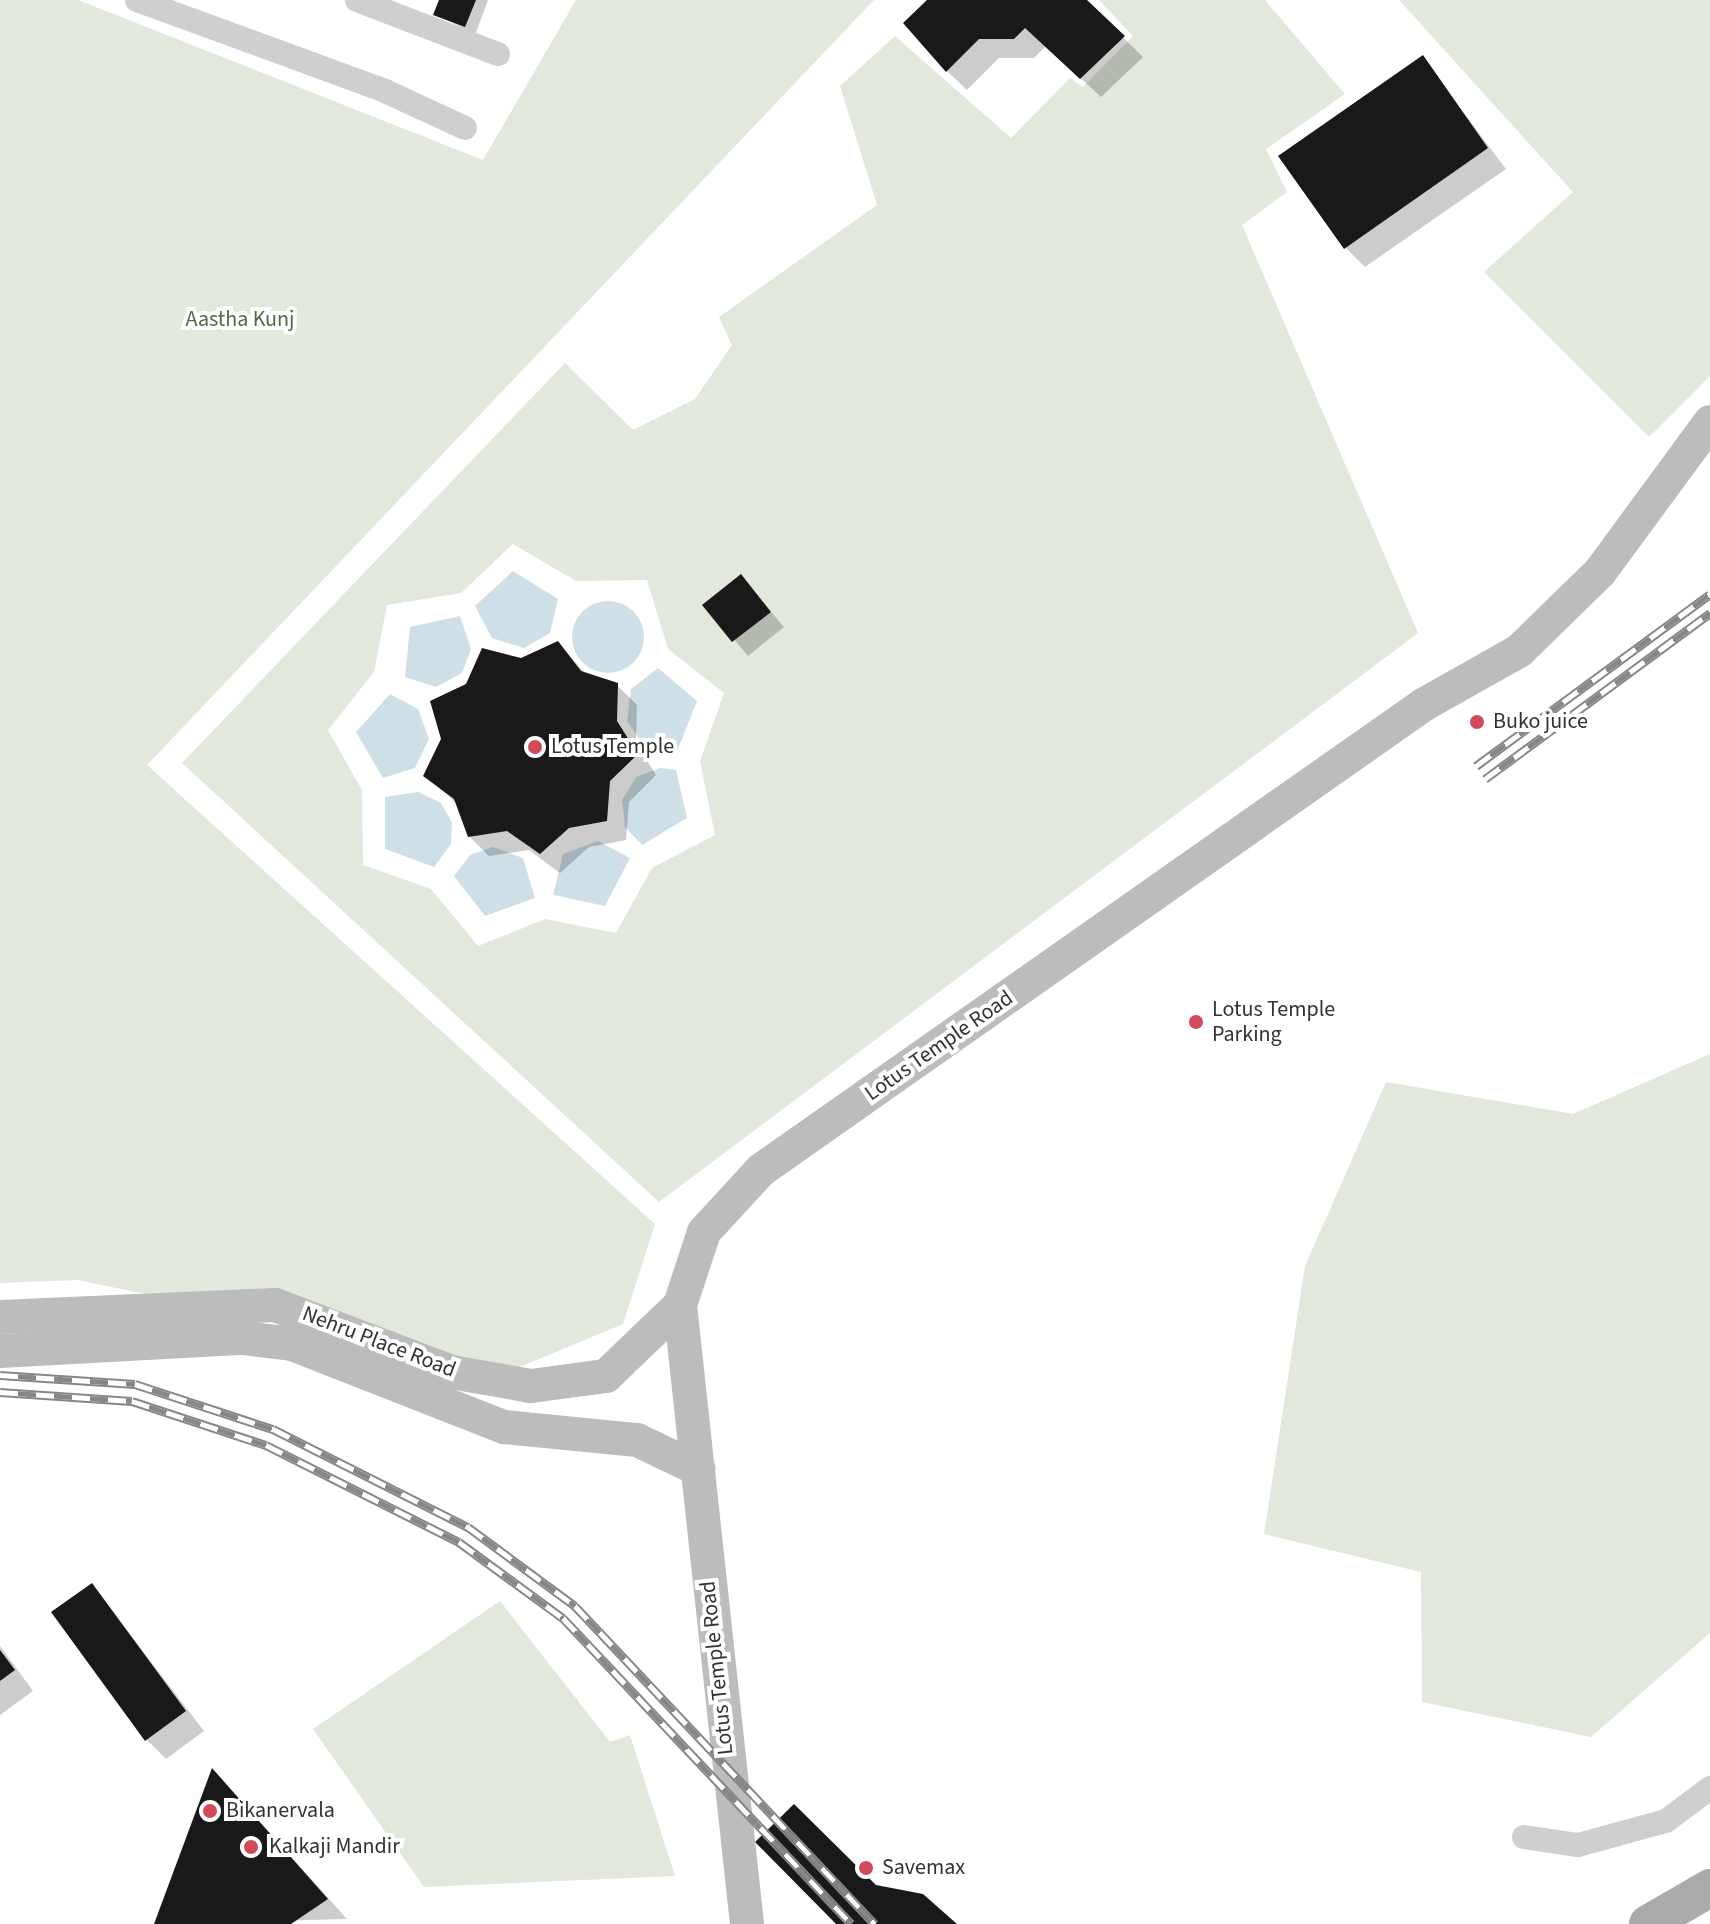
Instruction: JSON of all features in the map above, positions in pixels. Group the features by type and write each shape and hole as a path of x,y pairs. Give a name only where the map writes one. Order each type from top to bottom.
{"main road":[{"path":"1648,1924 1710,1888"}],"street":[{"path":"137,0 385,91 465,128"},
{"path":"357,0 498,54"},
{"name":"Lotus Temple Road","path":"747,1924 680,1305 704,1232 750,1179 1423,705 1519,651 1600,572 1710,422"},
{"name":"Nehru Place Road","path":"0,1317 275,1305 451,1372 531,1386 606,1376 680,1305"},
{"name":"Nehru Place Road","path":"0,1351 243,1338 292,1344 504,1427 637,1440 698,1469"},
{"path":"1524,1837 1578,1845 1666,1821 1710,1788"}],"green space":[{"name":"Aastha Kunj","path":"0,0 78,0 483,160 576,0 874,0 147,765 655,1224 623,1324 510,1371 78,1280 0,1283"},
{"path":"1099,0 1265,0 1345,94 1266,149 1287,192 1242,225 1418,633 659,1202 182,763 565,363 633,430 695,399 732,345 719,317 877,205 840,86 895,36 1011,138 1070,78 1083,87 1133,36","holes":["513,544 576,581 647,580 668,649 724,693 700,761 715,835 652,868 616,933 545,919 478,946 431,889 363,865 362,790 328,730 374,672 387,605 461,593"]},
{"path":"1399,0 1710,0 1710,376 1649,437 1484,272 1573,192"},
{"path":"1710,1054 1710,1633 1591,1737 1422,1702 1421,1572 1264,1534 1305,1266 1386,1082 1573,1114"},
{"path":"500,1601 610,1742 630,1735 675,1876 424,1887 313,1729"}],"shaded area":[{"path":"513,571 558,599 550,633 524,648 492,638 475,606"},
{"path":"608,601 628,607 638,617 644,637 638,657 628,667 608,673 588,667 578,657 572,637 578,617 588,607"},
{"path":"460,616 471,649 462,673 436,687 405,677 410,627"},
{"path":"658,668 697,701 678,749 643,744 627,721 631,689"},
{"path":"390,694 418,709 429,739 415,768 383,778 356,732"},
{"path":"660,768 676,770 687,818 642,845 625,827 622,800 636,777"},
{"path":"418,792 441,803 452,822 451,844 434,867 385,849 385,797"},
{"path":"598,841 630,858 605,906 553,895 563,854"},
{"path":"493,847 523,858 535,898 485,916 454,876 470,855"}],"building":[{"path":"439,0 476,0 465,27 433,15"},
{"path":"927,0 1087,0 1125,36 1080,79 1025,28 1014,39 979,39 946,72 903,23"},
{"path":"1423,55 1488,148 1344,249 1278,156"},
{"path":"741,574 771,612 732,642 702,605"},
{"name":"Lotus Temple","path":"558,641 581,671 618,683 617,721 638,754 610,781 607,821 569,828 540,854 507,831 468,837 454,799 423,776 441,739 430,701 466,684 482,648 521,658"},
{"path":"92,1583 186,1711 145,1741 51,1612"},
{"path":"0,1650 15,1670 0,1681"},
{"path":"212,1768 328,1899 291,1924 154,1924"},
{"path":"794,1804 876,1885 923,1894 957,1924 836,1924 755,1842"}],"railway":[{"path":"1476,766 1710,594"},
{"path":"1485,779 1710,613"},
{"path":"0,1375 135,1384 273,1429 468,1527 575,1606 875,1924"},
{"path":"0,1392 132,1401 266,1445 459,1542 563,1618 851,1924"}],"place":[{"name":"Buko juice","path":"1477,722"},
{"name":"Lotus Temple","path":"535,747"},
{"name":"Lotus Temple Parking","path":"1196,1022"},
{"name":"Bikanervala","path":"210,1811"},
{"name":"Kalkaji Mandir","path":"251,1847"},
{"name":"Savemax","path":"866,1868"}]}
